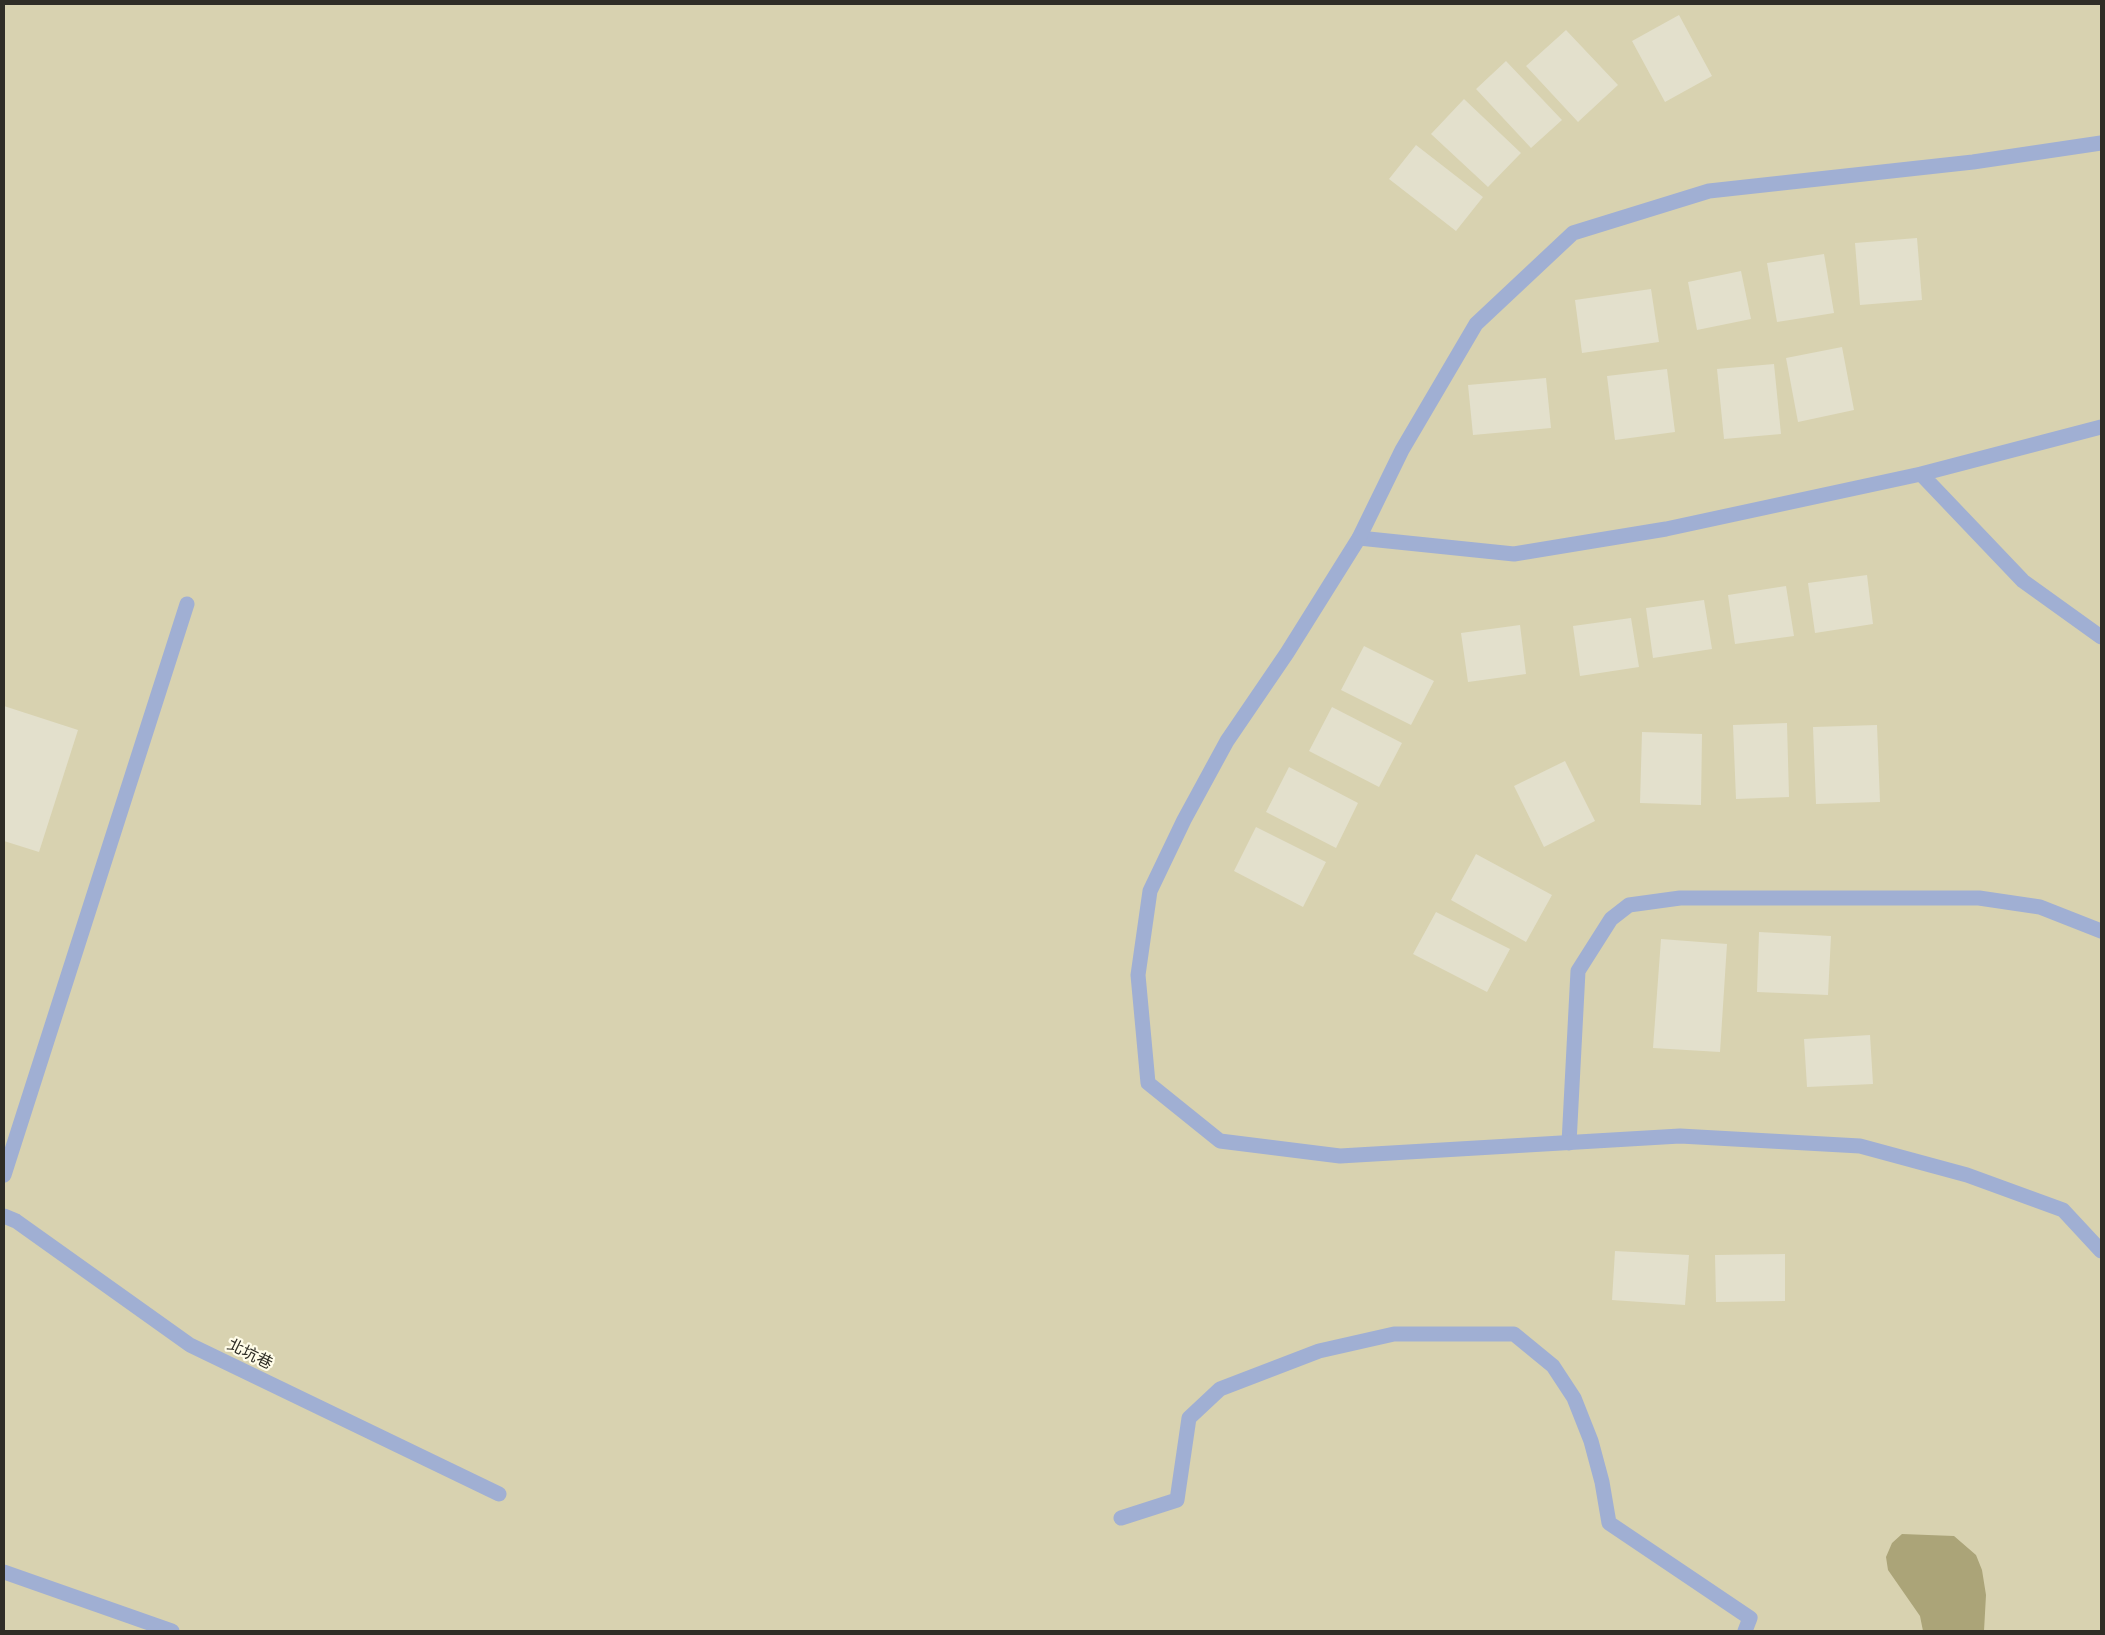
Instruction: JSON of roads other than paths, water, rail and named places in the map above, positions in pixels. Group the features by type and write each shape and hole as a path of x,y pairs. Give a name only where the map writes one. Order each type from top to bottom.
{"street":[{"path":"2101,142 1973,162 1709,191 1573,233 1476,324 1402,450 1360,538 1287,653 1227,741 1184,820 1150,891 1138,975 1148,1083 1220,1141 1340,1156 1680,1136 1860,1146 1967,1176 2063,1210 2101,1251"},
{"path":"1360,538 1514,554 1666,529 1921,474 2101,427"},
{"path":"1921,474 2023,580 2101,637"},
{"path":"4,1175 187,604"},
{"path":"1569,1143 1578,970 1611,919 1629,905 1680,898 1979,898 2040,907 2101,931"},
{"name":"北坑巷","path":"4,1216 16,1221 190,1345 499,1494"},
{"path":"1121,1518 1177,1500 1188,1418 1220,1388 1319,1351 1394,1334 1514,1334 1553,1366 1574,1398 1591,1441 1602,1482 1609,1523 1750,1618 1745,1631"},
{"path":"4,1572 172,1631"}]}
